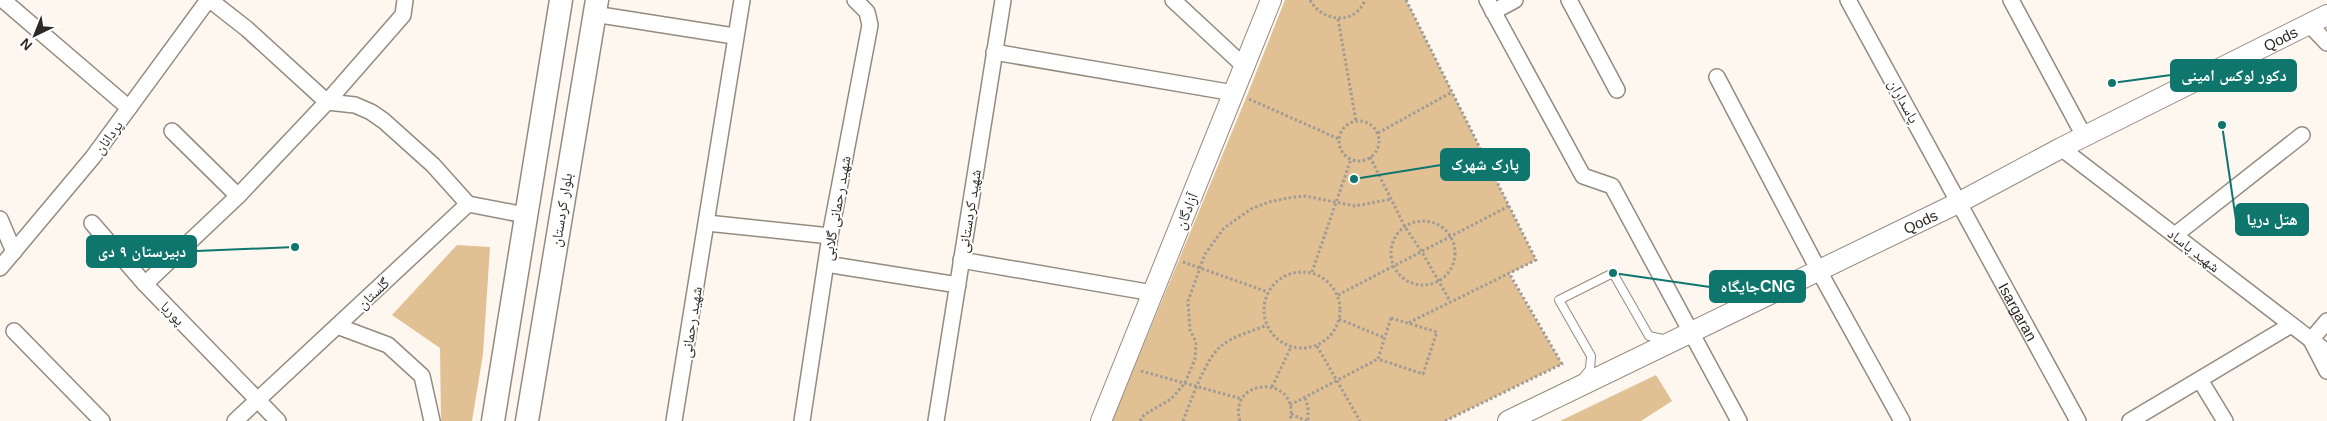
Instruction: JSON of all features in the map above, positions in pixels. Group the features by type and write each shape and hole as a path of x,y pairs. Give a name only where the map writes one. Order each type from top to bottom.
{"main road":[{"path":"493,421 561,0"},
{"name":"آزادگان","path":"1101,421 1153,292 1242,91 1244,66 1271,0"},
{"name":"بلوار کردستان","path":"527,421 596,7"},
{"name":"Qods","path":"1508,421 1960,202 2084,136 2327,15"},
{"path":"532,177 566,182"}],"street":[{"path":"3,0 129,108"},
{"path":"209,0 247,29 327,102 355,105 371,112 384,121 433,165 468,204 525,216"},
{"name":"پردانان","path":"0,268 93,157 209,0"},
{"path":"145,284 238,196 327,102 403,15 405,0"},
{"name":"شهید رحمانی","path":"674,421 707,222 734,36 742,0"},
{"name":"شهید رحمانی گلابی","path":"802,421 830,236 870,25 867,12 856,0"},
{"name":"شهید کردستانی","path":"936,421 1003,0"},
{"path":"1173,0 1244,66"},
{"path":"1515,0 1490,6 1583,176 1612,186 1685,335 1740,421"},
{"path":"1569,0 1617,90"},
{"name":"پاسداران","path":"1848,0 1960,202"},
{"path":"2012,0 2084,136"},
{"path":"596,7 734,36"},
{"path":"2309,24 2327,43"},
{"path":"994,52 1242,91"},
{"path":"1717,77 1819,271 1902,421"},
{"path":"172,131 238,196"},
{"path":"2174,235 2302,135"},
{"name":"شهید پاساد","path":"2061,148 2327,352"},
{"name":"Isargaran","path":"1960,202 2078,421"},
{"name":"گلستان","path":"236,421 468,204"},
{"path":"0,219 14,252"},
{"path":"707,222 830,236"},
{"name":"پوریا","path":"92,224 145,284 256,401 278,421"},
{"path":"961,260 1153,292"},
{"path":"826,264 958,285"},
{"path":"2327,320 2311,340 2327,371"},
{"path":"2130,421 2291,325"},
{"path":"337,326 388,345 422,376 432,421"},
{"path":"14,331 102,421"},
{"path":"2200,380 2225,421"}],"lane":[{"path":"1572,390 1590,369 1591,356 1559,300 1613,273 1649,336 1657,339 1685,335"}],"path":[{"path":"1310,0 1320,13 1338,18 1348,17 1357,11 1365,0"},
{"path":"1406,0 1536,260 1408,323"},
{"path":"1338,18 1356,121"},
{"path":"1242,91 1246,98 1339,139"},
{"path":"1378,133 1452,92"},
{"path":"1356,121 1369,123 1378,133 1378,146 1370,157 1364,160 1352,159 1342,151 1339,139 1344,127 1356,121"},
{"path":"1370,157 1405,226 1440,282 1450,302"},
{"path":"1312,272 1352,159"},
{"path":"1140,421 1144,415 1171,399 1185,383 1195,359 1196,342 1190,330 1188,302 1198,268 1205,254 1224,228 1251,209 1269,202 1305,196 1355,206 1392,200"},
{"path":"1338,296 1393,265 1422,252 1509,206"},
{"path":"1415,222 1435,223 1451,236 1456,256 1448,275 1440,282 1429,286 1413,284 1399,275 1393,265 1391,255 1392,244 1405,226 1415,222"},
{"path":"1178,260 1268,292"},
{"path":"1300,271 1312,272 1323,277 1332,285 1338,296 1340,319 1335,330 1317,346 1291,347 1279,340 1267,325 1264,305 1268,292 1276,282 1287,274 1300,271"},
{"path":"1445,421 1562,364 1509,273"},
{"path":"1290,405 1378,359 1391,318 1437,332 1424,374 1378,359"},
{"path":"1340,319 1385,338"},
{"path":"1183,421 1196,386 1222,345 1267,325"},
{"path":"1317,346 1360,421"},
{"path":"1272,387 1291,347"},
{"path":"1124,365 1242,399"},
{"path":"1240,421 1239,406 1242,399 1255,388 1272,387 1280,391 1290,405 1290,421"},
{"path":"1291,414 1308,421 1308,407 1305,398"}],"shaded area":[{"path":"1285,0 1406,0 1536,260 1509,274 1562,364 1445,421 1112,421"},
{"path":"457,245 490,247 483,354 472,421 441,421 440,348 392,315"},
{"path":"1656,375 1672,401 1641,421 1560,421"}],"place":[{"name":"دکور لوکس امینی","path":"2112,83"},
{"name":"هتل دریا","path":"2222,125"},
{"name":"پارک شهرک","path":"1354,179"},
{"name":"دبیرستان ۹ دی","path":"295,247"},
{"name":"جایگاهCNG","path":"1613,273"}]}
